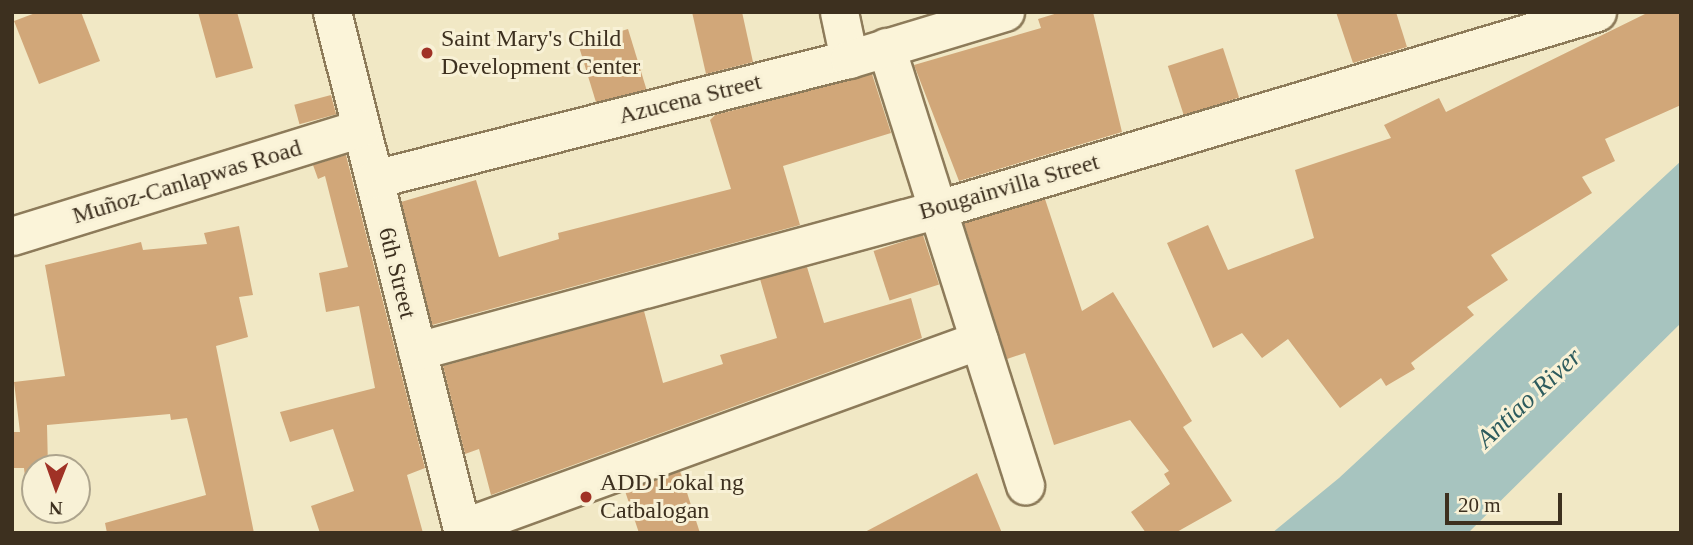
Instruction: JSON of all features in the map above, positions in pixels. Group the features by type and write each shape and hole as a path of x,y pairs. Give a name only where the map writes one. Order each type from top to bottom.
{"street":[{"name":"6th Street","path":"332,12 463,530"},
{"path":"839,12 849,59"},
{"name":"Azucena Street","path":"374,179 849,59 1005,12"},
{"name":"Bougainvilla Street","path":"417,351 935,209 1597,12"},
{"path":"886,47 935,209 1025,486"},
{"name":"Muñoz-Canlapwas Road","path":"12,236 361,128"},
{"path":"463,530 979,340"}],"water":[{"name":"Antiao River","path":"1681,161 1681,323 1468,533 1272,533 1339,478"}],"building":[{"path":"38,12 81,12 100,61 39,84 14,21"},
{"path":"198,12 237,12 253,68 216,78"},
{"path":"692,12 742,12 753,62 706,74"},
{"path":"1061,12 1093,12 1122,132 959,181 914,65 1041,28 1038,19"},
{"path":"1336,12 1396,12 1407,47 1353,63"},
{"path":"1649,12 1681,12 1681,105 1605,139 1615,161 1582,177 1592,193 1491,255 1508,280 1467,307 1474,315 1411,363 1415,369 1386,386 1381,378 1340,408 1288,339 1262,358 1242,333 1213,348 1167,243 1208,225 1228,270 1314,238 1295,170 1391,138 1384,125 1439,98 1446,112"},
{"path":"628,29 646,89 597,104 578,44"},
{"path":"1223,48 1239,97 1184,115 1168,66"},
{"path":"872,74 891,133 783,166 800,225 432,325 401,202 476,180 499,257 559,239 558,233 731,189 710,120 715,115"},
{"path":"331,95 336,114 299,124 294,105"},
{"path":"346,155 425,468 407,475 423,533 320,533 311,506 354,491 333,429 290,442 280,412 375,388 359,306 326,312 319,273 348,267 325,176 318,179 313,165"},
{"path":"1045,199 1082,311 1113,292 1192,421 1183,427 1232,501 1175,533 1146,533 1131,512 1170,484 1164,474 1169,471 1130,420 1054,445 1025,353 1007,359 964,223"},
{"path":"239,226 253,295 239,297 248,337 216,346 254,533 107,533 105,523 206,495 187,418 171,420 170,414 47,425 48,454 21,454 21,468 13,468 13,432 20,432 14,382 65,376 45,265 141,242 143,250 207,244 204,233"},
{"path":"923,235 939,284 890,301 874,251"},
{"path":"807,267 824,323 911,298 922,338 491,495 479,449 465,454 443,366 644,311 663,383 723,364 720,355 777,338 760,279"},
{"path":"680,471 700,533 639,533 625,491"},
{"path":"977,473 1002,533 863,533"}],"place":[{"name":"Saint Mary's Child Development Center","path":"427,53"},
{"name":"ADD Lokal ng Catbalogan","path":"586,497"}]}
